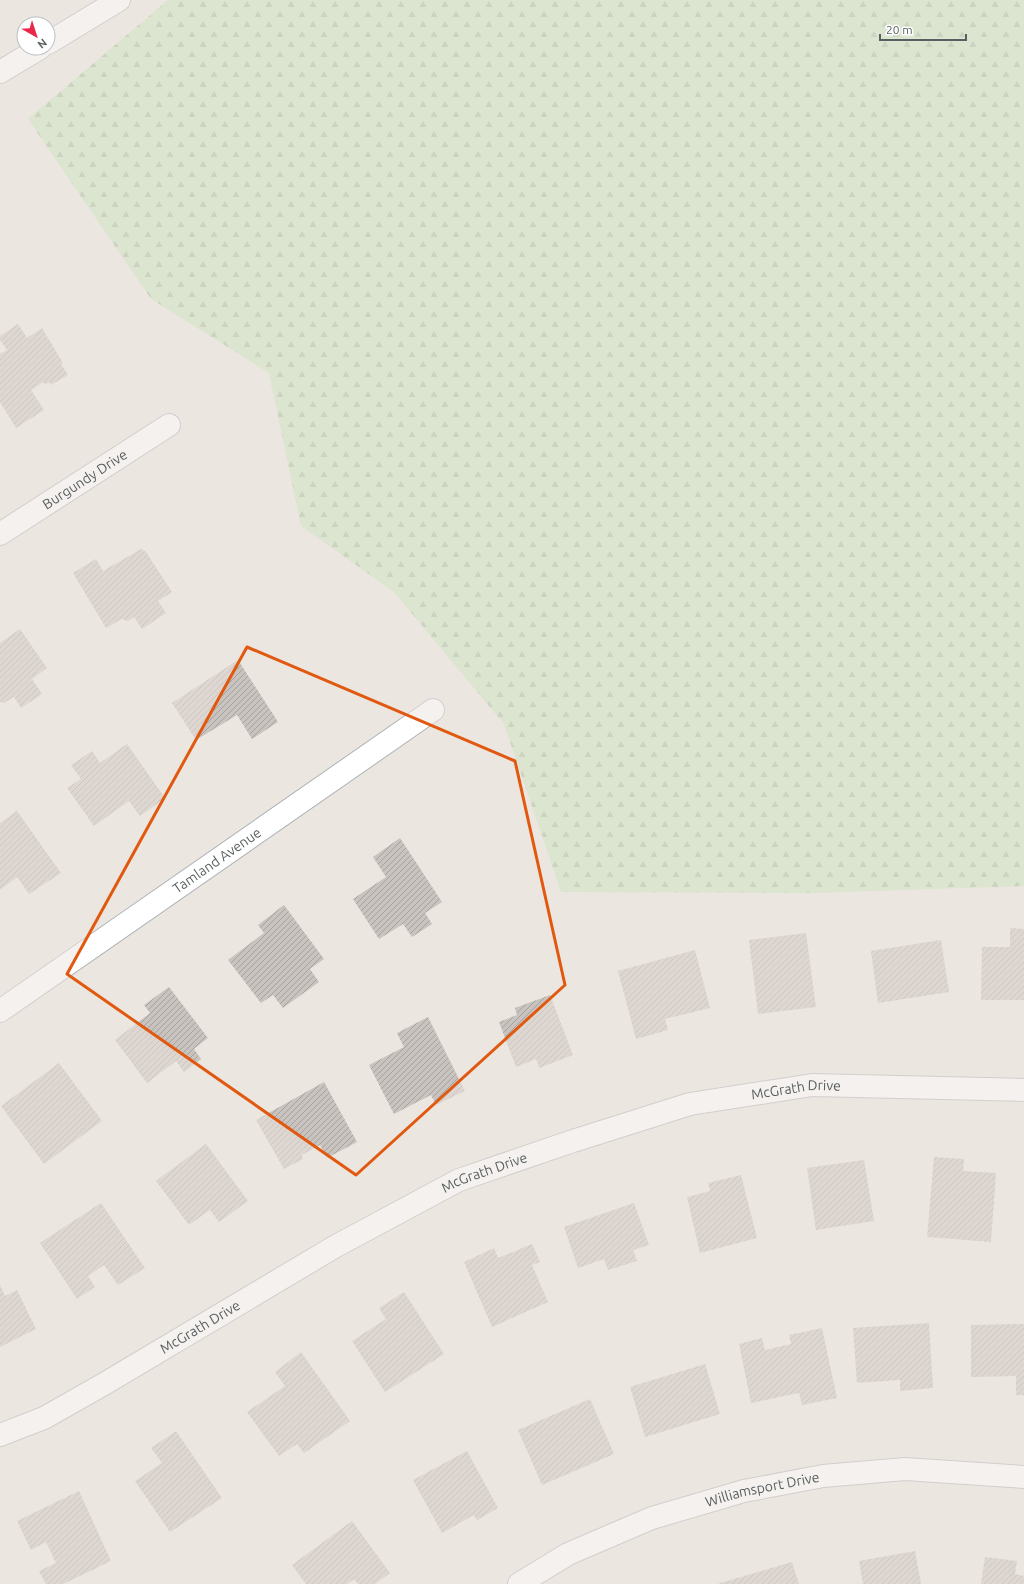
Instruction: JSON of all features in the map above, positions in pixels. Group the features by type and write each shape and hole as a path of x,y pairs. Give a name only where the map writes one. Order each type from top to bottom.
{"street":[{"path":"56,38 119,0"},
{"path":"0,72 27,56"},
{"name":"Burgundy Drive","path":"0,534 170,425"},
{"name":"Tamland Avenue","path":"0,1011 433,710"},
{"name":"McGrath Drive","path":"0,1435 44,1418 111,1380 336,1246 459,1180 573,1141 690,1104 812,1085 1024,1090"},
{"name":"Williamsport Drive","path":"519,1584 568,1554 652,1518 744,1491 823,1476 906,1469 1024,1477"}],"highlighted area":[{"path":"247,647 515,761 565,985 356,1175 67,974"}],"green space":[{"path":"168,0 1024,0 1024,886 812,893 561,892 504,724 394,592 301,526 269,373 151,299 28,119"}],"building":[{"path":"18,324 27,338 42,328 63,363 61,364 68,375 51,385 49,382 45,385 43,382 31,390 44,410 16,428 0,402 0,354 7,350 0,340 0,336"},
{"path":"141,549 146,552 172,592 158,601 166,613 142,629 134,617 128,621 122,619 106,628 73,573 96,559 103,571"},
{"path":"20,629 47,668 32,679 42,694 21,708 14,697 4,703 0,702 0,643"},
{"path":"238,660 278,722 252,739 237,715 196,740 172,703"},
{"path":"127,744 165,798 140,816 129,801 94,826 67,788 81,779 71,765 92,751 100,763"},
{"path":"17,811 61,873 29,894 17,877 0,890 0,823"},
{"path":"400,838 442,902 425,913 432,924 412,937 403,924 379,939 353,899 386,877 373,857"},
{"path":"284,905 324,959 310,969 319,982 283,1008 273,995 261,1003 228,960 264,933 258,925"},
{"path":"1010,928 1024,929 1024,1000 981,1000 982,947 1010,947"},
{"path":"806,933 816,1007 758,1014 749,940"},
{"path":"941,940 949,992 878,1003 871,951"},
{"path":"695,950 710,1008 665,1019 668,1030 636,1039 618,971"},
{"path":"169,987 208,1038 194,1049 201,1059 184,1072 176,1061 147,1083 115,1040 150,1013 144,1005"},
{"path":"550,995 573,1055 539,1068 536,1059 516,1067 499,1022 517,1015 515,1008"},
{"path":"428,1017 465,1091 436,1105 431,1095 394,1114 369,1065 404,1047 397,1033"},
{"path":"59,1063 102,1121 44,1164 1,1106"},
{"path":"324,1082 357,1142 327,1158 320,1145 302,1155 303,1159 284,1169 256,1120"},
{"path":"206,1144 248,1201 219,1222 210,1210 189,1225 156,1181"},
{"path":"934,1157 964,1159 963,1171 996,1173 991,1242 927,1237"},
{"path":"864,1160 874,1221 816,1230 807,1168"},
{"path":"741,1175 757,1238 700,1253 687,1197 710,1191 708,1183"},
{"path":"101,1203 145,1268 118,1285 104,1265 88,1276 95,1287 77,1299 40,1243"},
{"path":"634,1203 649,1245 633,1250 637,1261 608,1270 604,1259 578,1268 564,1227"},
{"path":"532,1244 540,1262 532,1265 548,1302 492,1327 464,1262 494,1248 498,1258"},
{"path":"0,1285 5,1296 17,1290 36,1329 0,1347"},
{"path":"404,1292 444,1354 385,1392 352,1341 386,1319 379,1308"},
{"path":"929,1323 933,1388 900,1391 900,1380 857,1383 853,1328"},
{"path":"1024,1324 1024,1395 1016,1395 1016,1376 971,1377 971,1325"},
{"path":"822,1328 837,1398 802,1405 799,1393 751,1403 739,1344 762,1338 765,1350 791,1344 789,1335"},
{"path":"301,1352 350,1421 304,1453 297,1444 279,1456 247,1412 285,1386 275,1372"},
{"path":"705,1364 720,1414 645,1437 630,1387"},
{"path":"590,1399 614,1454 542,1485 518,1430"},
{"path":"176,1431 222,1498 170,1532 135,1481 162,1463 151,1448"},
{"path":"467,1451 498,1508 477,1520 474,1515 442,1533 413,1480"},
{"path":"79,1491 111,1561 63,1584 46,1584 39,1571 56,1563 46,1542 31,1550 17,1521"},
{"path":"352,1521 390,1573 375,1584 358,1584 354,1579 347,1584 306,1584 292,1565"},
{"path":"915,1551 921,1584 863,1584 859,1561"},
{"path":"985,1557 1017,1561 1015,1574 1024,1576 1024,1584 981,1584"},
{"path":"792,1562 799,1584 717,1584"}]}
